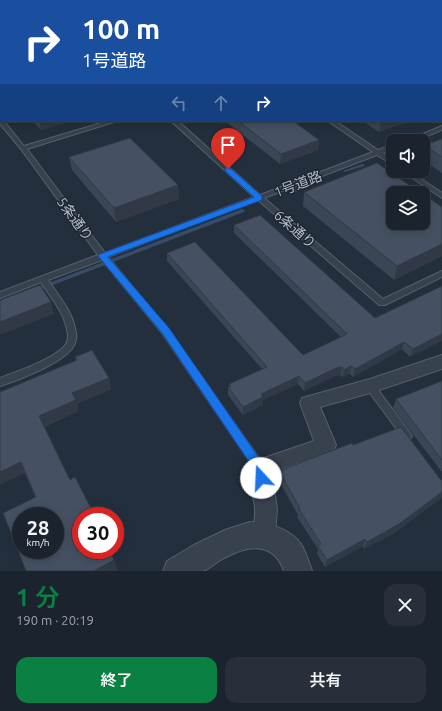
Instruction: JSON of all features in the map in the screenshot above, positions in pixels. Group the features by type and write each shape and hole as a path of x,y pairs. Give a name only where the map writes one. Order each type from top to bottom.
{"street":[{"path":"264,534 266,508 261,478 262,471 268,464 326,445 309,403 370,386 442,362"},
{"path":"177,571 240,536 264,534 277,541 290,554 298,571"}],"lane":[{"name":"5条通り","path":"3,122 104,257 165,331 262,471"},
{"path":"23,148 111,122"},
{"name":"6条通り","path":"175,122 260,198 382,303 442,274"},
{"path":"332,122 386,158"},
{"path":"427,134 442,128"},
{"name":"1号道路","path":"0,295 386,150"},
{"path":"415,178 442,196"},
{"path":"0,382 62,355 70,345 72,337 70,325 65,313 43,280"},
{"path":"370,386 415,447"}],"building":[{"path":"239,122 294,122 319,140 281,154"},
{"path":"130,138 178,185 114,208 69,157"},
{"path":"442,139 442,157 430,149 430,143"},
{"path":"377,163 386,169 386,178 399,178 411,186 386,186 386,230 430,230 430,199 442,207 442,244 397,266 304,192"},
{"path":"260,215 375,318 442,286 442,334 413,349 404,342 355,369 351,366 344,370 342,367 336,368 305,383 299,376 261,394 263,397 243,407 228,387 231,386 229,384 267,367 167,253 195,242 303,355 347,334 234,225"},
{"path":"40,285 51,302 0,322 0,300"},
{"path":"92,350 109,378 72,393 76,400 39,416 70,480 75,477 90,507 72,507 72,559 114,560 94,571 26,571 21,559 64,559 64,507 15,507 36,497 21,462 0,472 0,392 77,360 75,357"},
{"path":"442,381 442,460 396,399"},
{"path":"401,427 442,480 442,492 399,524 367,542 365,539 327,560 318,546 321,544 299,509 300,508 279,471 352,443 353,445"},
{"path":"12,509 12,536 3,513"}],"waterway":[{"path":"345,171 362,165"},
{"path":"291,192 310,185"},
{"path":"35,290 242,211"}],"route":[{"path":"228,169 260,198 103,256 165,331 262,471 261,478"}]}
